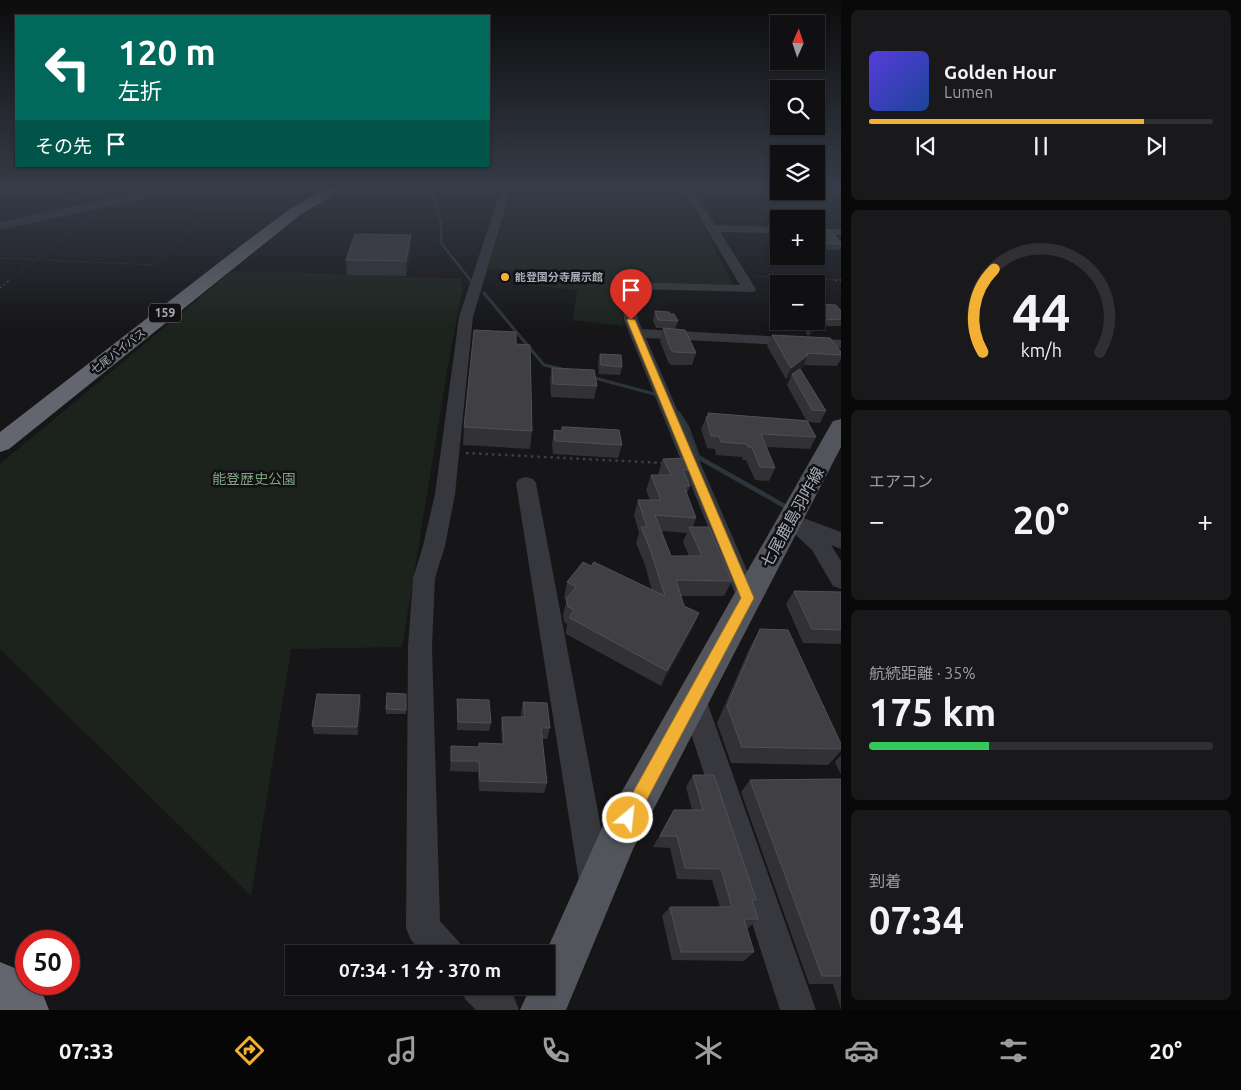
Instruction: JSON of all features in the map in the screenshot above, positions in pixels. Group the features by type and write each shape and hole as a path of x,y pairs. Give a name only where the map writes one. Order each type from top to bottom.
{"highway":[{"name":"七尾バイパス","path":"0,444 265,236"},
{"path":"0,986 24,1010"}],"main road":[{"name":"七尾鹿島羽咋線","path":"544,1010 619,835 793,514 836,448 841,426"}],"street":[{"path":"439,945 423,928 420,647 424,578 434,546 445,494 466,317 490,236"},
{"path":"716,236 749,289 627,285 631,320 748,598"},
{"path":"638,333 841,344"},
{"path":"526,484 584,810 596,889"},
{"path":"793,514 841,541"},
{"path":"793,514 820,545 841,580"},
{"path":"693,699 798,1010"},
{"path":"487,995 501,1010"}],"path":[{"path":"0,288 65,236"},
{"path":"0,258 155,265 183,236"},
{"path":"740,275 841,280"},
{"path":"450,452 692,465"}],"green space":[{"path":"498,236 708,236 734,286 616,282 624,326 573,320 577,290 527,285 523,270 485,269"},
{"name":"能登歴史公園","path":"263,271 461,279 463,288 448,366 402,647 291,649 251,896 0,649 0,464 231,272"}],"building":[{"path":"354,236 411,236 406,261 346,260"},
{"path":"825,236 835,236 841,244 825,243"},
{"path":"825,304 836,305 841,311 841,319 825,320"},
{"path":"655,311 674,314 678,321 658,320"},
{"path":"663,328 685,330 696,353 674,352 671,350"},
{"path":"474,330 516,332 516,344 530,345 532,431 464,427"},
{"path":"772,335 830,338 841,352 841,355 807,353 808,355 791,368"},
{"path":"600,354 621,355 622,367 601,365"},
{"path":"552,368 594,370 597,386 553,384"},
{"path":"800,369 826,411 812,410 792,374"},
{"path":"708,413 807,421 816,437 761,434 775,468 760,467 752,447 748,447 747,444 721,442 719,436 711,436 706,417 709,417"},
{"path":"562,427 619,430 622,445 555,441 554,430 562,431"},
{"path":"688,458 694,470 683,470 690,486 685,486 685,489 696,518 655,515 671,556 702,556 689,527 709,527 732,581 676,580 684,606 699,613 667,671 570,618 574,610 568,607 566,599 576,587 567,582 583,562 591,566 594,562 665,596 641,527 647,527 638,500 661,500 651,475 671,475 663,459"},
{"path":"794,591 841,592 841,630 812,629"},
{"path":"760,629 788,630 841,744 841,749 742,747 727,706"},
{"path":"387,693 406,694 406,710 386,709"},
{"path":"317,694 360,695 357,727 312,726"},
{"path":"457,699 489,700 491,723 458,722"},
{"path":"523,702 547,703 550,728 541,728 547,783 480,781 479,761 451,761 451,746 479,747 479,743 504,744 502,717 525,717"},
{"path":"693,775 714,775 756,900 752,900 758,919 744,919 754,952 681,952 670,907 732,907 721,869 685,868 677,836 660,836 674,810 703,810"},
{"path":"841,779 841,976 822,976 750,780"}],"waterway":[{"path":"441,236 441,243 471,281"},
{"path":"484,293 544,365 562,369"},
{"path":"591,377 658,395"},
{"path":"678,413 687,427 698,457 788,508"}],"place":[{"name":"能登国分寺展示館","path":"505,277"}],"route":[{"path":"628,818 748,598 631,320"}]}
